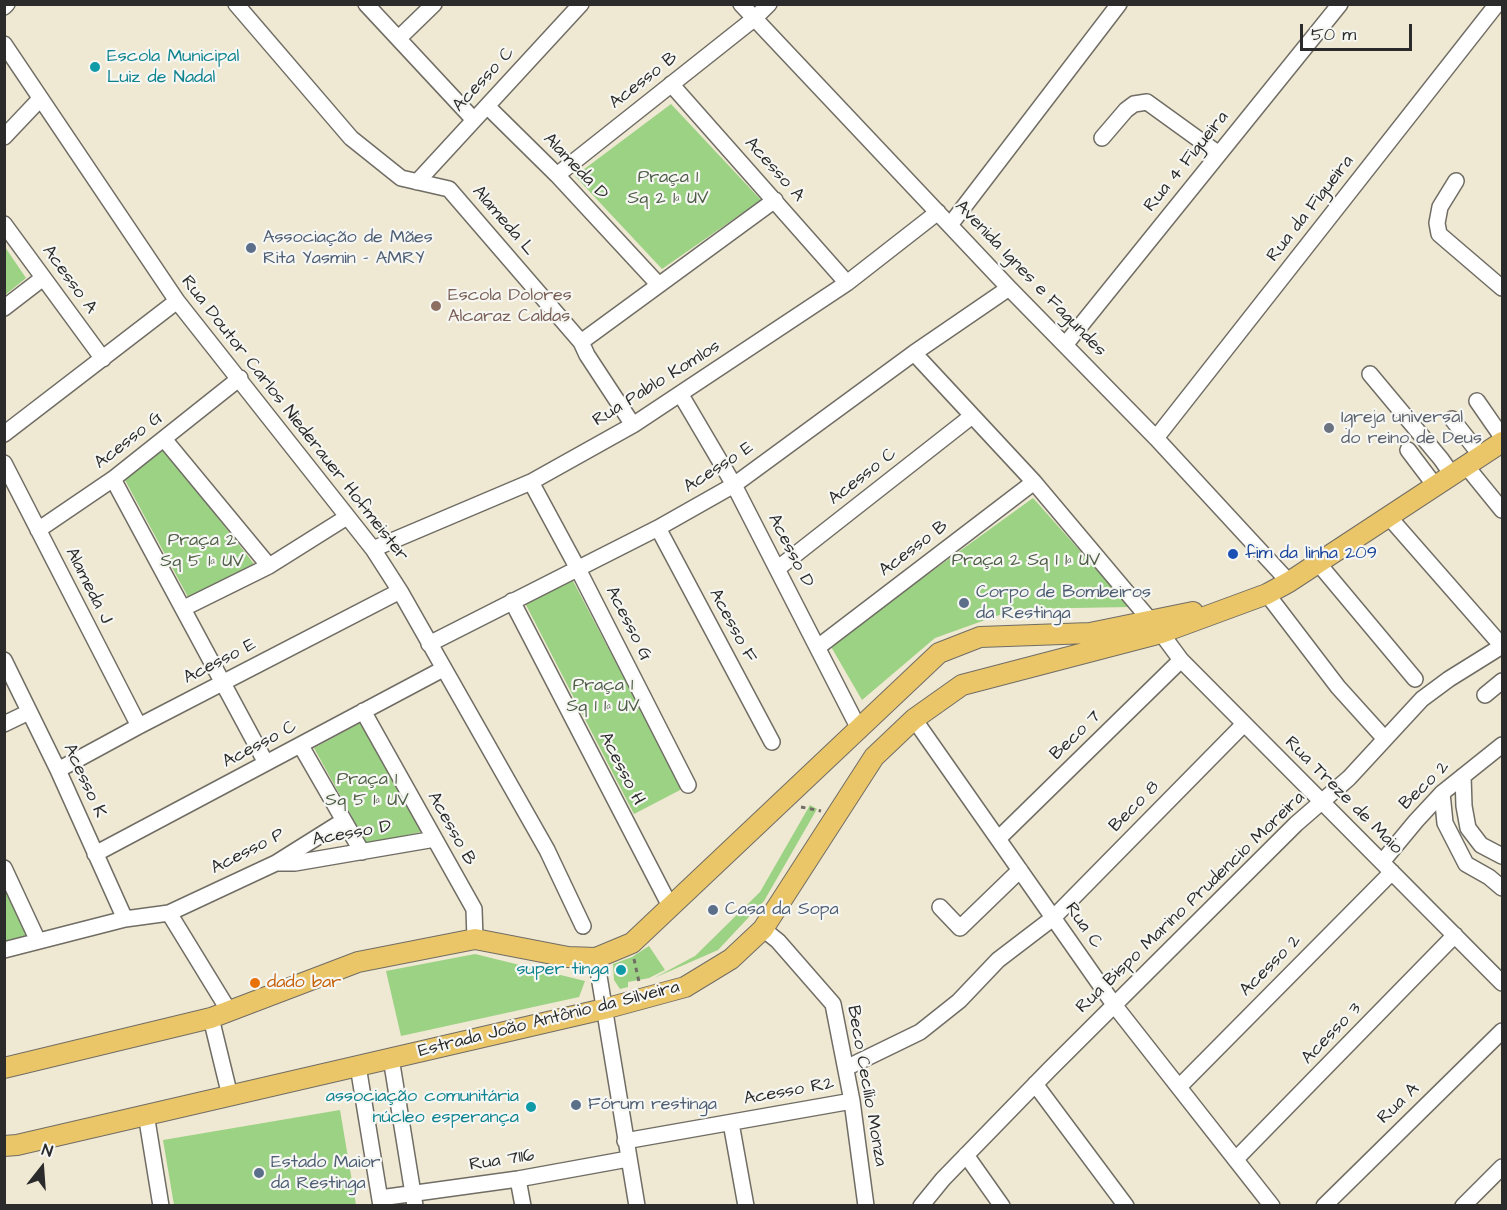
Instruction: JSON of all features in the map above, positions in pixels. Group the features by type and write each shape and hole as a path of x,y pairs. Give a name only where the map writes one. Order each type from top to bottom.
{"main road":[{"name":"Estrada João Antônio da Silveira","path":"4,1146 17,1145 604,1009 685,987 731,959 763,929 874,757 914,719 962,685 1156,626 1241,604 1267,594 1289,582 1503,442"},
{"name":"Estrada João Antônio da Silveira","path":"4,1068 220,1014 358,962 475,939 568,957 596,958 632,943 666,899 939,653 980,637 1090,633 1156,626"}],"street":[{"name":"Alameda L","path":"236,4 351,138 401,178 449,189 581,342 587,355 633,425"},
{"path":"366,4 474,120"},
{"path":"399,38 434,4"},
{"name":"Acesso C","path":"417,182 580,4"},
{"name":"Avenida Ignes e Fagundes","path":"741,4 1009,288 1156,438 1289,582"},
{"name":"Acesso B","path":"557,175 755,18 769,4"},
{"path":"950,225 1119,4"},
{"name":"Rua 4 Figueira","path":"1065,345 1340,4"},
{"name":"Rua da Figueira","path":"1156,438 1497,4"},
{"name":"Rua Doutor Carlos Niederauer Hofmeister","path":"4,44 177,301 373,549 400,591 547,850 583,926"},
{"name":"Acesso A","path":"671,84 847,283"},
{"path":"4,137 40,99"},
{"path":"1102,138 1126,110 1134,104 1147,102 1220,154"},
{"name":"Alameda D","path":"487,106 557,175 658,284"},
{"path":"1456,181 1440,207 1437,223 1439,234 1503,288"},
{"path":"581,342 775,200"},
{"name":"Rua Pablo Komlos","path":"373,549 531,482 633,425 847,283 938,212"},
{"name":"Acesso A","path":"4,224 103,359"},
{"path":"4,309 43,278"},
{"name":"Acesso E","path":"429,644 658,528 734,485 914,352 1009,288"},
{"path":"4,434 177,301"},
{"name":"Rua Treze de Maio","path":"914,352 1034,482 1156,626 1181,660 1503,982"},
{"path":"1370,374 1441,459 1467,467"},
{"name":"Acesso G","path":"38,530 113,479 240,378"},
{"name":"Acesso D","path":"681,395 734,485 858,727"},
{"path":"1477,401 1503,437"},
{"name":"Acesso C","path":"777,569 972,416"},
{"path":"1452,419 1467,467 1503,510"},
{"path":"164,439 269,566"},
{"path":"1408,450 1436,487"},
{"name":"Alameda J","path":"4,463 139,726"},
{"path":"113,479 266,763"},
{"name":"Acesso G","path":"531,482 688,785"},
{"name":"Acesso B","path":"818,647 1034,482"},
{"path":"184,609 269,566 347,517"},
{"path":"1389,517 1502,646"},
{"name":"Acesso F","path":"658,528 772,742"},
{"path":"1318,563 1415,679"},
{"name":"Acesso E","path":"58,770 400,591"},
{"path":"1267,594 1338,687 1385,739"},
{"name":"Acesso H","path":"512,601 666,899"},
{"name":"Rua Bispo Marino Prudencio Moreira","path":"921,1206 966,1155 1035,1084 1296,824 1349,778 1422,699 1502,646"},
{"name":"Acesso K","path":"4,660 58,770 126,919"},
{"name":"Beco 7","path":"998,838 1181,660"},
{"name":"Acesso C","path":"95,854 443,669"},
{"path":"1485,695 1503,681"},
{"name":"Acesso B","path":"363,711 474,909 475,939"},
{"path":"4,723 29,712"},
{"name":"Rua C","path":"914,719 1115,1006 1272,1206"},
{"name":"Beco 8","path":"846,1068 920,1032 959,1001 998,960 1053,918 1244,724"},
{"name":"Beco 2","path":"1387,867 1416,821 1442,793 1503,745"},
{"path":"301,746 362,852"},
{"path":"1463,777 1464,806 1468,828 1481,845 1503,856"},
{"path":"1442,793 1445,823 1466,864 1503,888"},
{"name":"Acesso P","path":"4,951 126,919 169,913 276,863 343,821"},
{"name":"Acesso D","path":"276,863 295,863 435,839"},
{"name":"Acesso 2","path":"1179,1087 1387,867"},
{"path":"4,868 38,941"},
{"path":"940,907 960,927 1020,870"},
{"path":"169,913 220,1014 230,1096"},
{"name":"Beco Cecílio Monza","path":"763,929 778,941 833,1004 852,1101 866,1206"},
{"name":"Acesso 3","path":"1236,1159 1455,935"},
{"path":"596,958 637,1206"},
{"name":"Rua A","path":"1324,1206 1503,1031"},
{"path":"391,1058 414,1199"},
{"path":"358,1066 381,1202"},
{"path":"1035,1084 1125,1206"},
{"name":"Acesso R2","path":"625,1141 852,1101"},
{"path":"146,1114 161,1206"},
{"path":"731,1123 746,1206"},
{"path":"966,1155 1002,1206"},
{"name":"Rua 7116","path":"381,1202 414,1199 628,1159"},
{"path":"1463,1206 1503,1167"},
{"path":"518,1179 523,1206"}],"path":[{"path":"792,805 822,812"},
{"path":"633,954 641,991"}],"green space":[{"name":"Praça 1 Sq 2 1ª UV","path":"671,104 761,200 662,269 575,176"},
{"path":"5,247 26,278 4,295"},
{"name":"Praça 2 Sq 5 1ª UV","path":"164,449 254,564 188,597 125,480"},
{"name":"Praça 2 Sq 1 1ª UV","path":"1033,498 1130,607 1016,609 935,638 862,700 830,645"},
{"name":"Praça 1 Sq 1 1ª UV","path":"572,579 682,789 634,814 525,603"},
{"name":"Praça 1 Sq 5 1ª UV","path":"360,723 421,832 367,844 314,748"},
{"path":"810,805 817,809 764,901 718,950 654,978 695,956 760,892"},
{"path":"4,887 29,935 4,941"},
{"path":"649,946 665,970 649,978 628,982 628,987 620,989 614,980 613,964 632,957"},
{"path":"475,954 585,981 579,997 401,1036 386,971"},
{"name":"Estado Maior da Restinga","path":"340,1110 356,1205 174,1205 163,1140"}],"place":[{"name":"Escola Municipal Luiz de Nadal","path":"95,67"},
{"name":"Associação de Mães Rita Yasmin - AMRY","path":"251,248"},
{"name":"Escola Dolores Alcaraz Caldas","path":"436,306"},
{"name":"Igreja universal do reino de Deus","path":"1329,428"},
{"name":"fim da linha 209","path":"1233,554"},
{"name":"Corpo de Bombeiros da Restinga","path":"964,603"},
{"name":"Casa da Sopa","path":"713,910"},
{"name":"super tinga","path":"621,970"},
{"name":"dado bar","path":"255,983"},
{"name":"Fórum restinga","path":"576,1105"},
{"name":"associação comunitária núcleo esperança","path":"531,1107"},
{"name":"Estado Maior da Restinga","path":"259,1173"}]}
